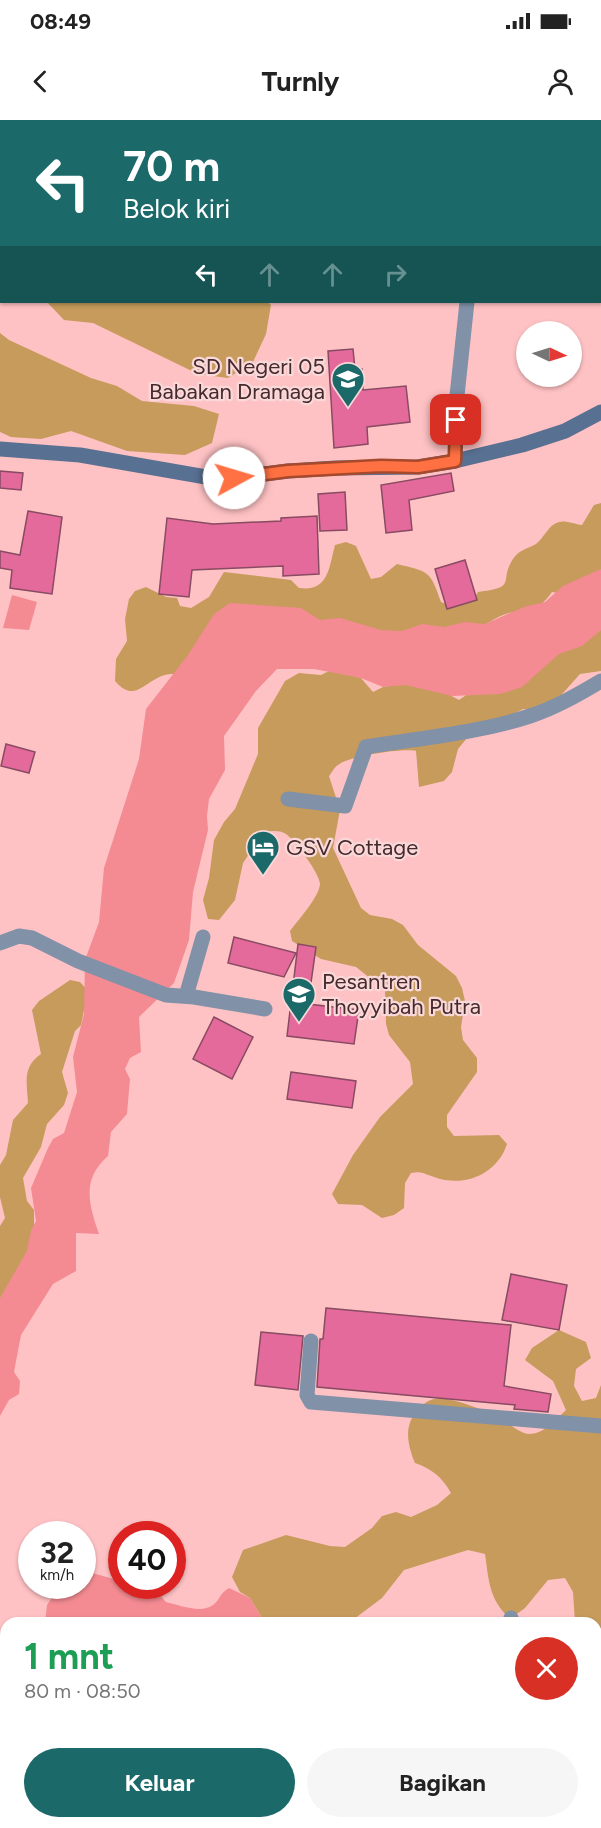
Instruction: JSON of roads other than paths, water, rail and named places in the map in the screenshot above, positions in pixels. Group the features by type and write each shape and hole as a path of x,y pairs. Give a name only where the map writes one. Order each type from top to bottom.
{"street":[{"path":"455,461 456,405 466,303"},
{"path":"0,449 80,455 206,477 234,478 288,471 381,466 418,467 522,445 565,431 601,412"},
{"path":"288,799 345,806 366,747 480,729 531,716 601,681"},
{"path":"0,943 19,936 32,938 78,961 166,995 186,996 265,1009"},
{"path":"186,996 203,937"},
{"path":"311,1341 307,1395 311,1402 601,1426"}],"place":[{"name":"SD Negeri 05 Babakan Dramaga","path":"348,408"},
{"name":"GSV Cottage","path":"263,876"},
{"name":"Pesantren Thoyyibah Putra","path":"299,1023"}]}
